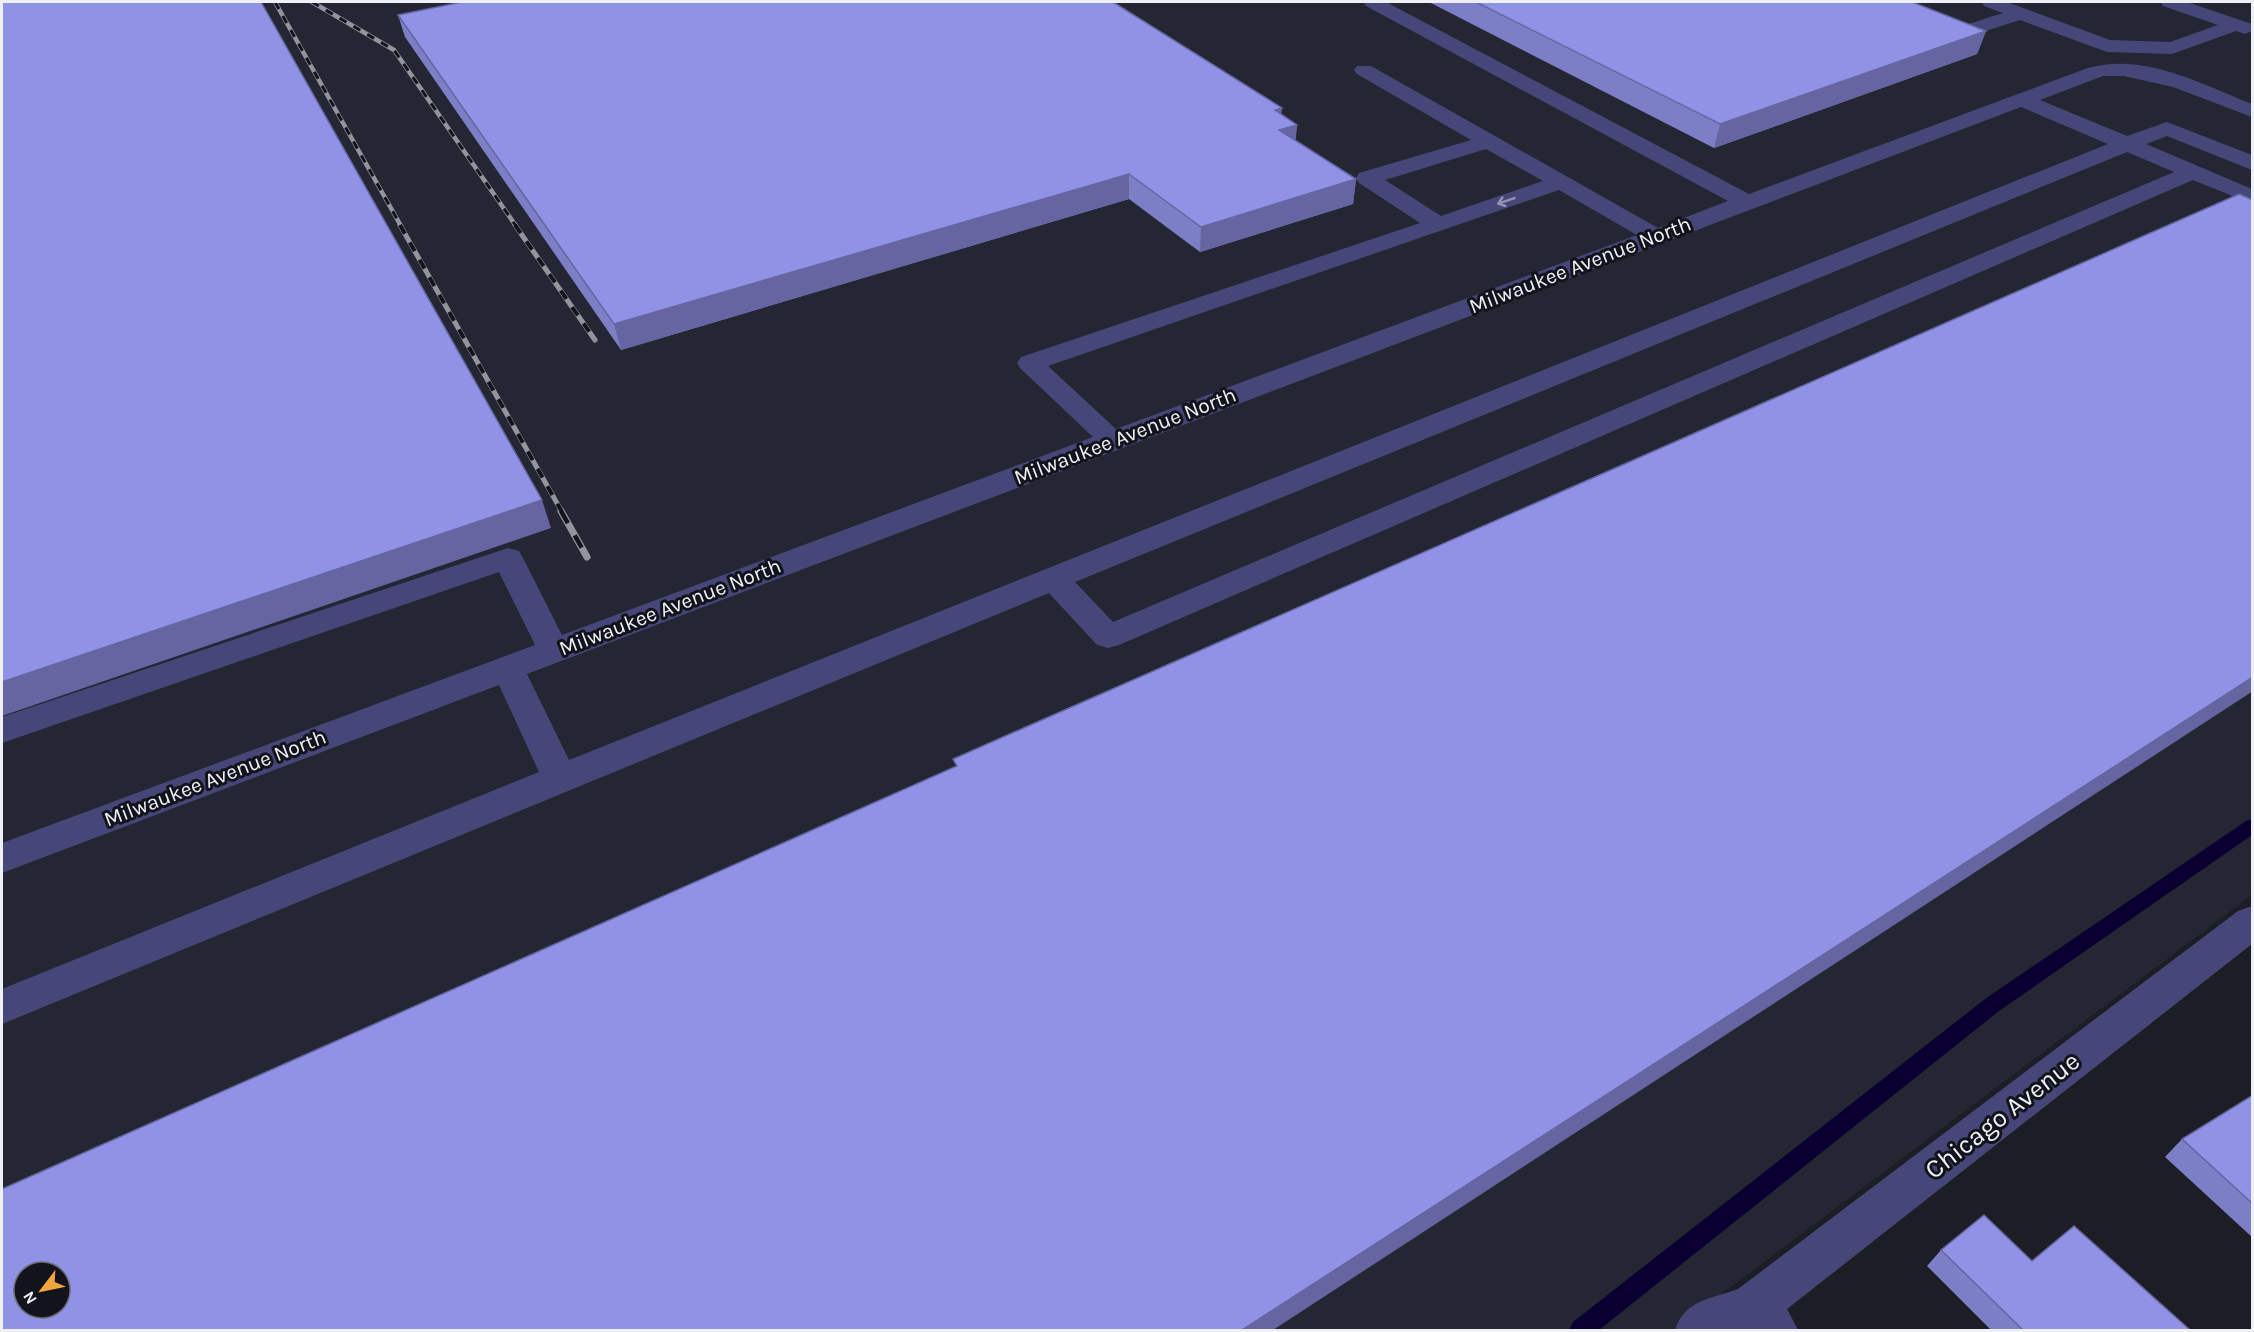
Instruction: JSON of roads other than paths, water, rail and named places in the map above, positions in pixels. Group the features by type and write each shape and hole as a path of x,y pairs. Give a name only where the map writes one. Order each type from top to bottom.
{"street":[{"path":"1373,2 1747,202"},
{"path":"1991,2 2107,46 2172,48 2244,28"},
{"path":"2170,2 2244,28"},
{"path":"1957,34 2021,13"},
{"path":"2107,46 2133,71"},
{"path":"1364,70 1657,237"},
{"name":"Milwaukee Avenue North","path":"2,858 2021,99 2106,70 2133,71 2181,84 2253,111"},
{"path":"2021,99 2253,197"},
{"path":"2,1007 560,778 2167,128 2253,163"},
{"path":"1438,224 1367,178 1489,141"},
{"path":"1054,578 1108,637 2193,172"},
{"path":"1113,441 1030,363 1562,183"},
{"path":"2,730 508,558 554,651"},
{"path":"508,668 560,778"},
{"name":"Chicago Avenue","path":"1699,1330 1708,1323 1763,1319 2253,922"}],"waterway":[{"path":"1581,1330 1992,1005 2252,826"}],"railway":[{"path":"275,2 401,226"},
{"path":"312,2 394,50 516,226"},
{"path":"400,225 562,512"},
{"path":"515,225 595,340"},
{"path":"561,511 587,557"}]}
